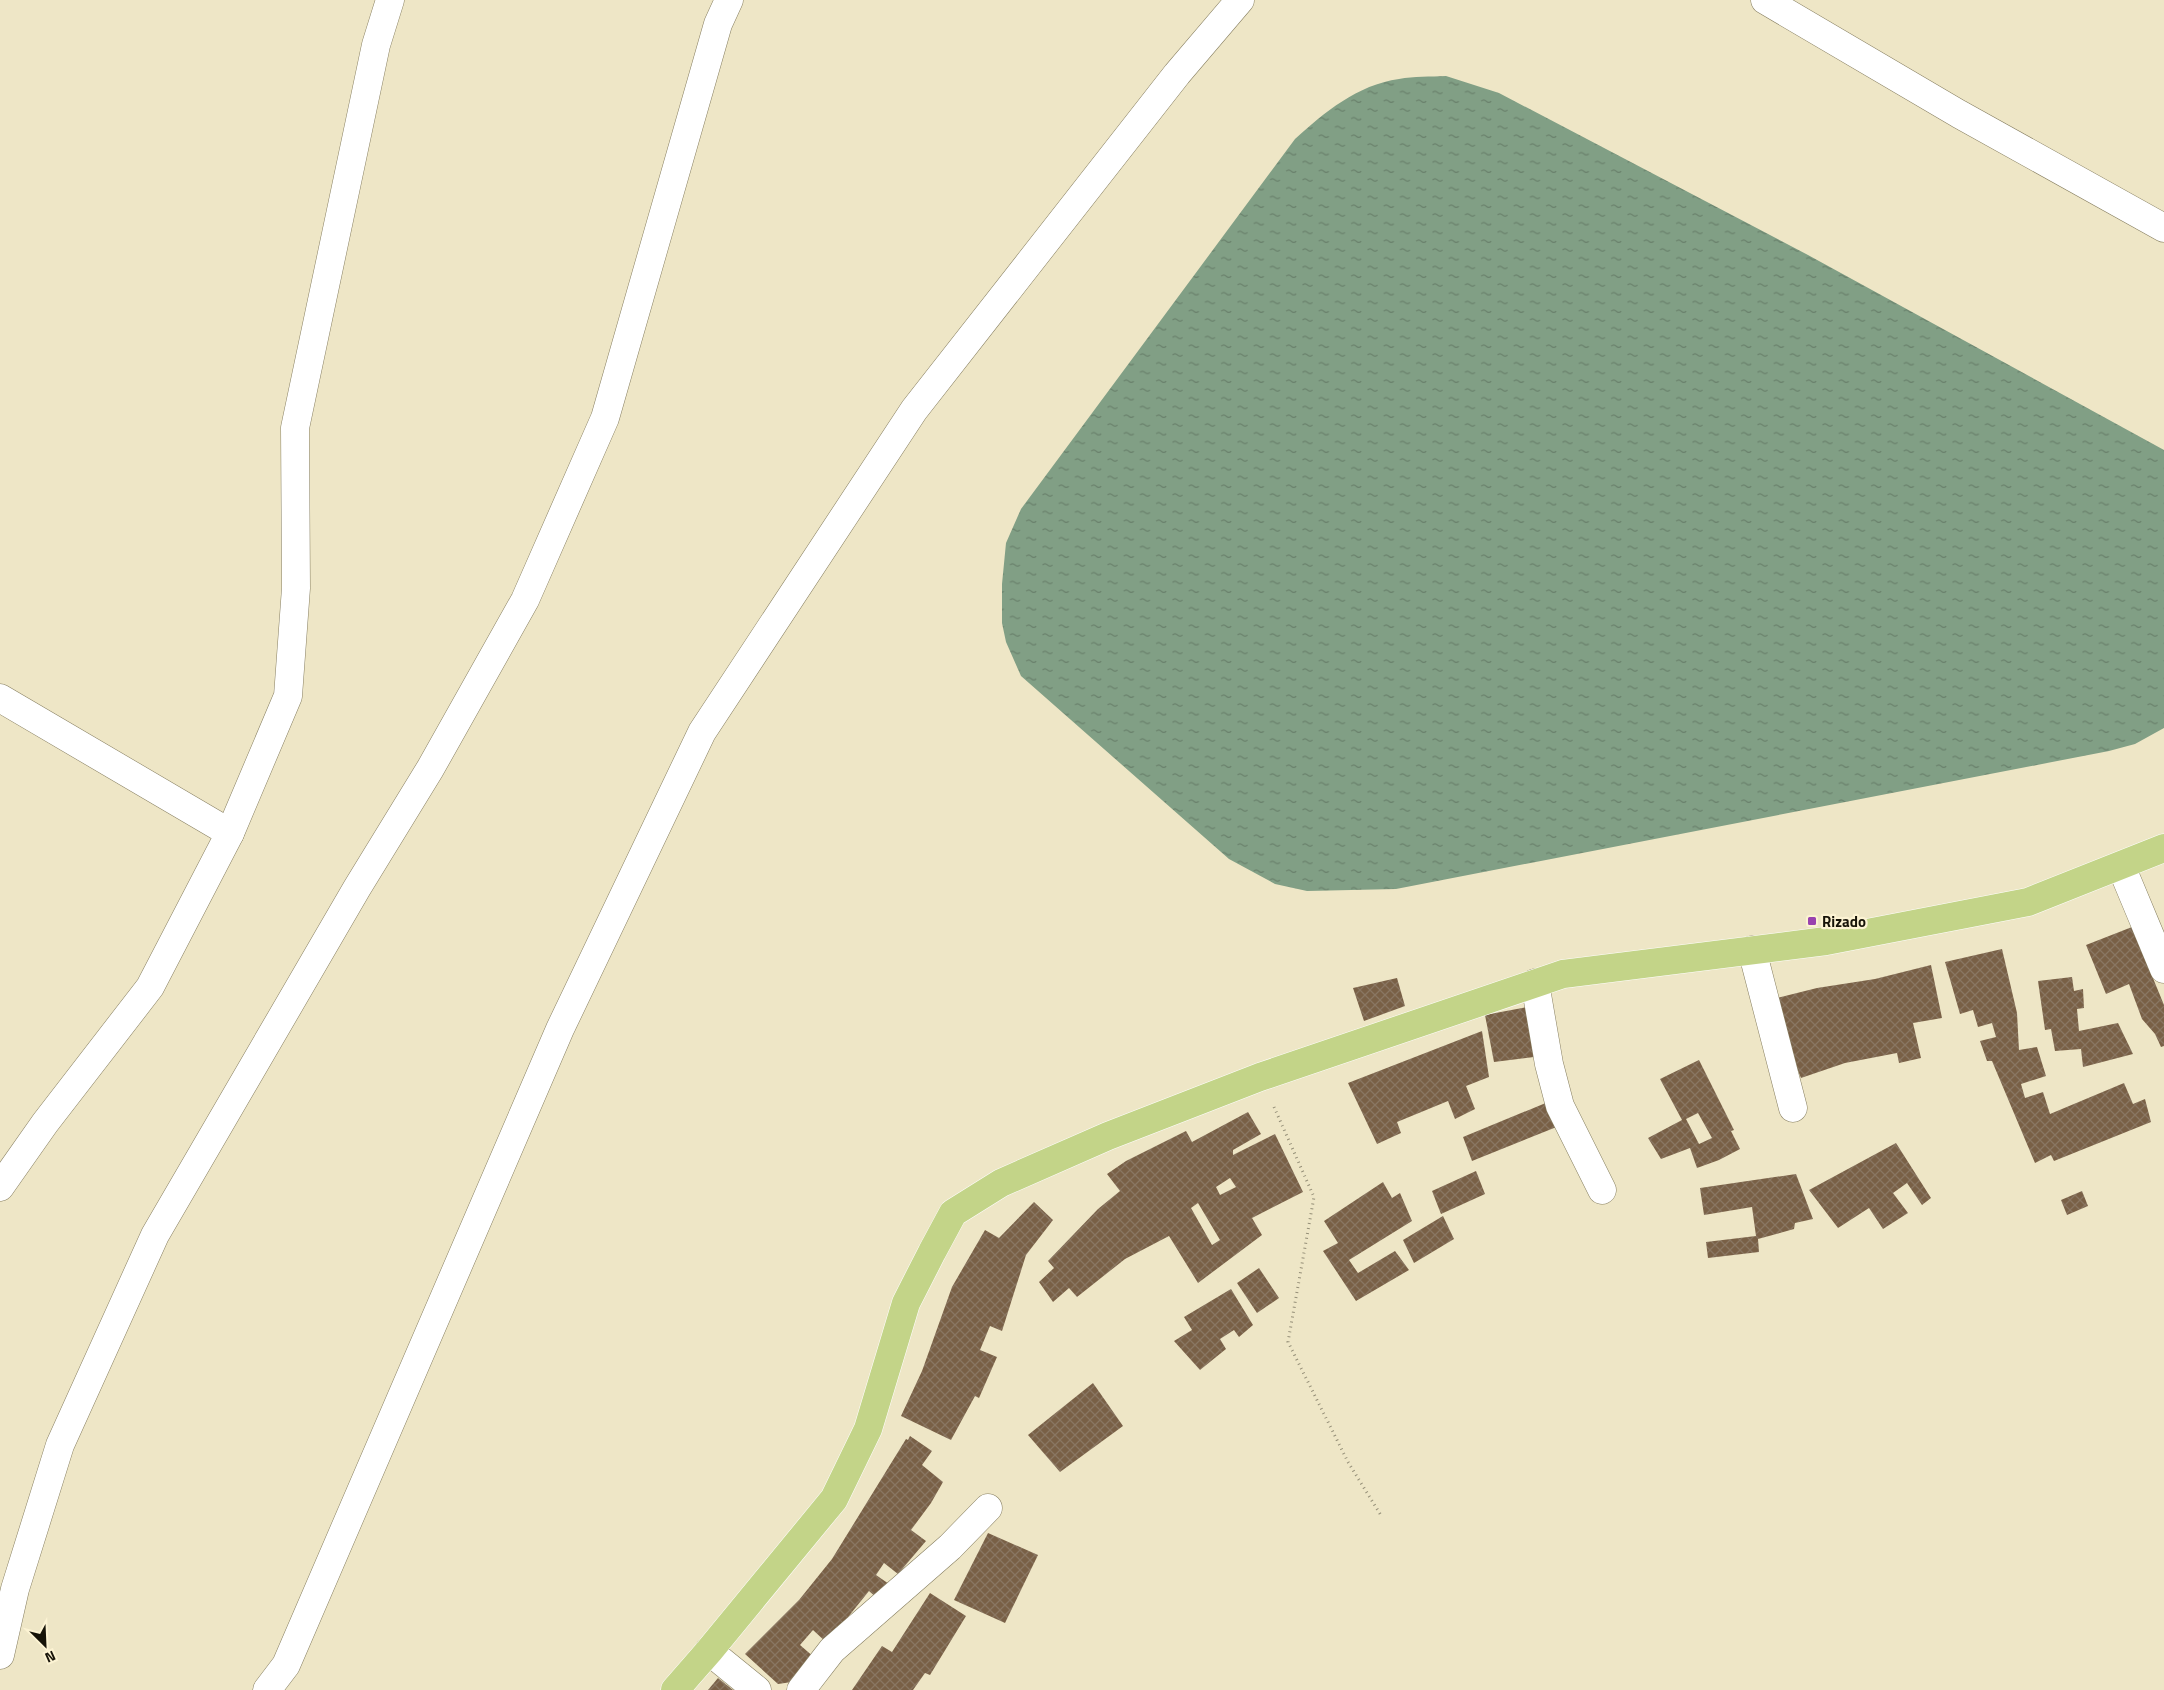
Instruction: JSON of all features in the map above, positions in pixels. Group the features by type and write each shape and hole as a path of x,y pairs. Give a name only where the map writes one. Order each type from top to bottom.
{"main road":[{"path":"675,1690 710,1651 834,1499 868,1429 906,1303 953,1213 1001,1183 1108,1136 1260,1076 1563,974 1826,941 2028,902 2164,848"}],"street":[{"path":"0,1187 45,1123 150,987 230,833 288,696 296,588 295,428 376,45 390,0"},
{"path":"0,1655 15,1589 60,1445 155,1235 357,888 430,769 533,582 605,418 718,24 729,0"},
{"path":"267,1690 286,1666 560,1029 702,732 914,410 1177,74 1240,0"},
{"path":"1766,0 1959,114 2164,228"},
{"path":"0,698 230,833"},
{"path":"2121,866 2164,969"},
{"path":"1752,950 1793,1108"},
{"path":"1535,984 1549,1064 1560,1106 1602,1190"},
{"path":"802,1690 832,1650 950,1548 988,1508"},
{"path":"710,1651 757,1690"}],"path":[{"path":"1260,1076 1314,1197 1288,1342 1348,1462 1382,1517"}],"water":[{"path":"1446,76 1499,93 1808,255 2164,450 2164,728 2135,744 2109,751 1396,889 1307,891 1275,884 1229,859 1021,676 1006,642 1002,623 1002,584 1006,543 1021,509 1295,139 1342,101 1369,87 1405,78"}],"building":[{"path":"2132,927 2164,1005 2164,1046 2161,1047 2155,1034 2142,1019 2129,984 2106,994 2086,945"},
{"path":"2002,949 2017,1013 2019,1050 2037,1047 2046,1076 2021,1084 2025,1098 2043,1092 2050,1114 2124,1083 2133,1104 2145,1099 2151,1122 2054,1161 2051,1155 2035,1163 1992,1061 1987,1061 1980,1041 1996,1037 1992,1023 1978,1027 1973,1010 1960,1014 1945,962"},
{"path":"1931,965 1942,1018 1913,1023 1921,1058 1899,1063 1897,1053 1845,1063 1801,1078 1769,1000 1817,988 1875,979"},
{"path":"2072,977 2074,991 2083,989 2084,1008 2077,1009 2079,1031 2118,1023 2133,1054 2083,1067 2081,1049 2055,1051 2051,1029 2045,1030 2038,981"},
{"path":"1397,978 1405,1006 1364,1021 1353,988"},
{"path":"1527,1007 1534,1057 1494,1062 1485,1015"},
{"path":"1482,1031 1489,1077 1466,1086 1475,1109 1455,1119 1448,1101 1397,1122 1401,1133 1377,1144 1348,1083"},
{"path":"1699,1060 1734,1130 1731,1131 1740,1149 1719,1160 1697,1168 1690,1148 1661,1159 1648,1138 1682,1120 1660,1079","holes":["1698,1113 1712,1138 1699,1144 1686,1119"]},
{"path":"1553,1100 1564,1124 1472,1161 1463,1137"},
{"path":"1248,1112 1261,1134 1233,1150 1233,1155 1275,1134 1303,1192 1252,1218 1262,1235 1198,1283 1169,1236 1125,1259 1077,1297 1069,1288 1053,1302 1039,1282 1054,1268 1048,1261 1098,1209 1120,1191 1107,1174 1126,1161 1186,1131 1192,1142","holes":["1230,1178 1236,1187 1220,1195 1216,1187","1198,1203 1220,1240 1212,1245 1191,1208"]},
{"path":"1896,1143 1931,1198 1922,1205 1907,1183 1893,1193 1908,1213 1883,1229 1869,1208 1838,1228 1809,1190"},
{"path":"1476,1171 1485,1194 1441,1214 1432,1191"},
{"path":"1796,1174 1813,1219 1795,1223 1794,1229 1758,1239 1759,1252 1708,1258 1706,1242 1756,1236 1752,1207 1704,1215 1700,1188"},
{"path":"1383,1182 1392,1198 1400,1193 1412,1221 1349,1260 1358,1273 1395,1251 1409,1270 1356,1301 1323,1251 1338,1243 1324,1221"},
{"path":"2082,1191 2088,1206 2067,1215 2061,1200"},
{"path":"1034,1202 1053,1220 1026,1255 1002,1331 990,1326 980,1350 997,1357 979,1398 975,1396 951,1440 901,1416 922,1371 952,1287 985,1230 999,1238"},
{"path":"1443,1216 1454,1239 1414,1263 1403,1240"},
{"path":"1259,1268 1279,1298 1257,1313 1237,1283"},
{"path":"1231,1289 1253,1325 1239,1337 1234,1330 1220,1339 1226,1349 1200,1370 1174,1341 1192,1330 1184,1317"},
{"path":"1093,1383 1123,1426 1060,1472 1028,1435"},
{"path":"910,1436 932,1451 922,1465 943,1482 931,1503 911,1530 926,1541 898,1574 884,1563 876,1575 889,1584 877,1598 869,1591 827,1643 813,1630 800,1645 815,1658 792,1682 778,1684 745,1654 799,1600 832,1559 906,1439 908,1440"},
{"path":"988,1533 1038,1555 1005,1623 954,1600"},
{"path":"930,1593 966,1616 930,1675 925,1673 913,1690 852,1690 882,1646 892,1652"},
{"path":"718,1678 733,1690 708,1690"}],"place":[{"name":"Rizado","path":"1812,921"}]}
